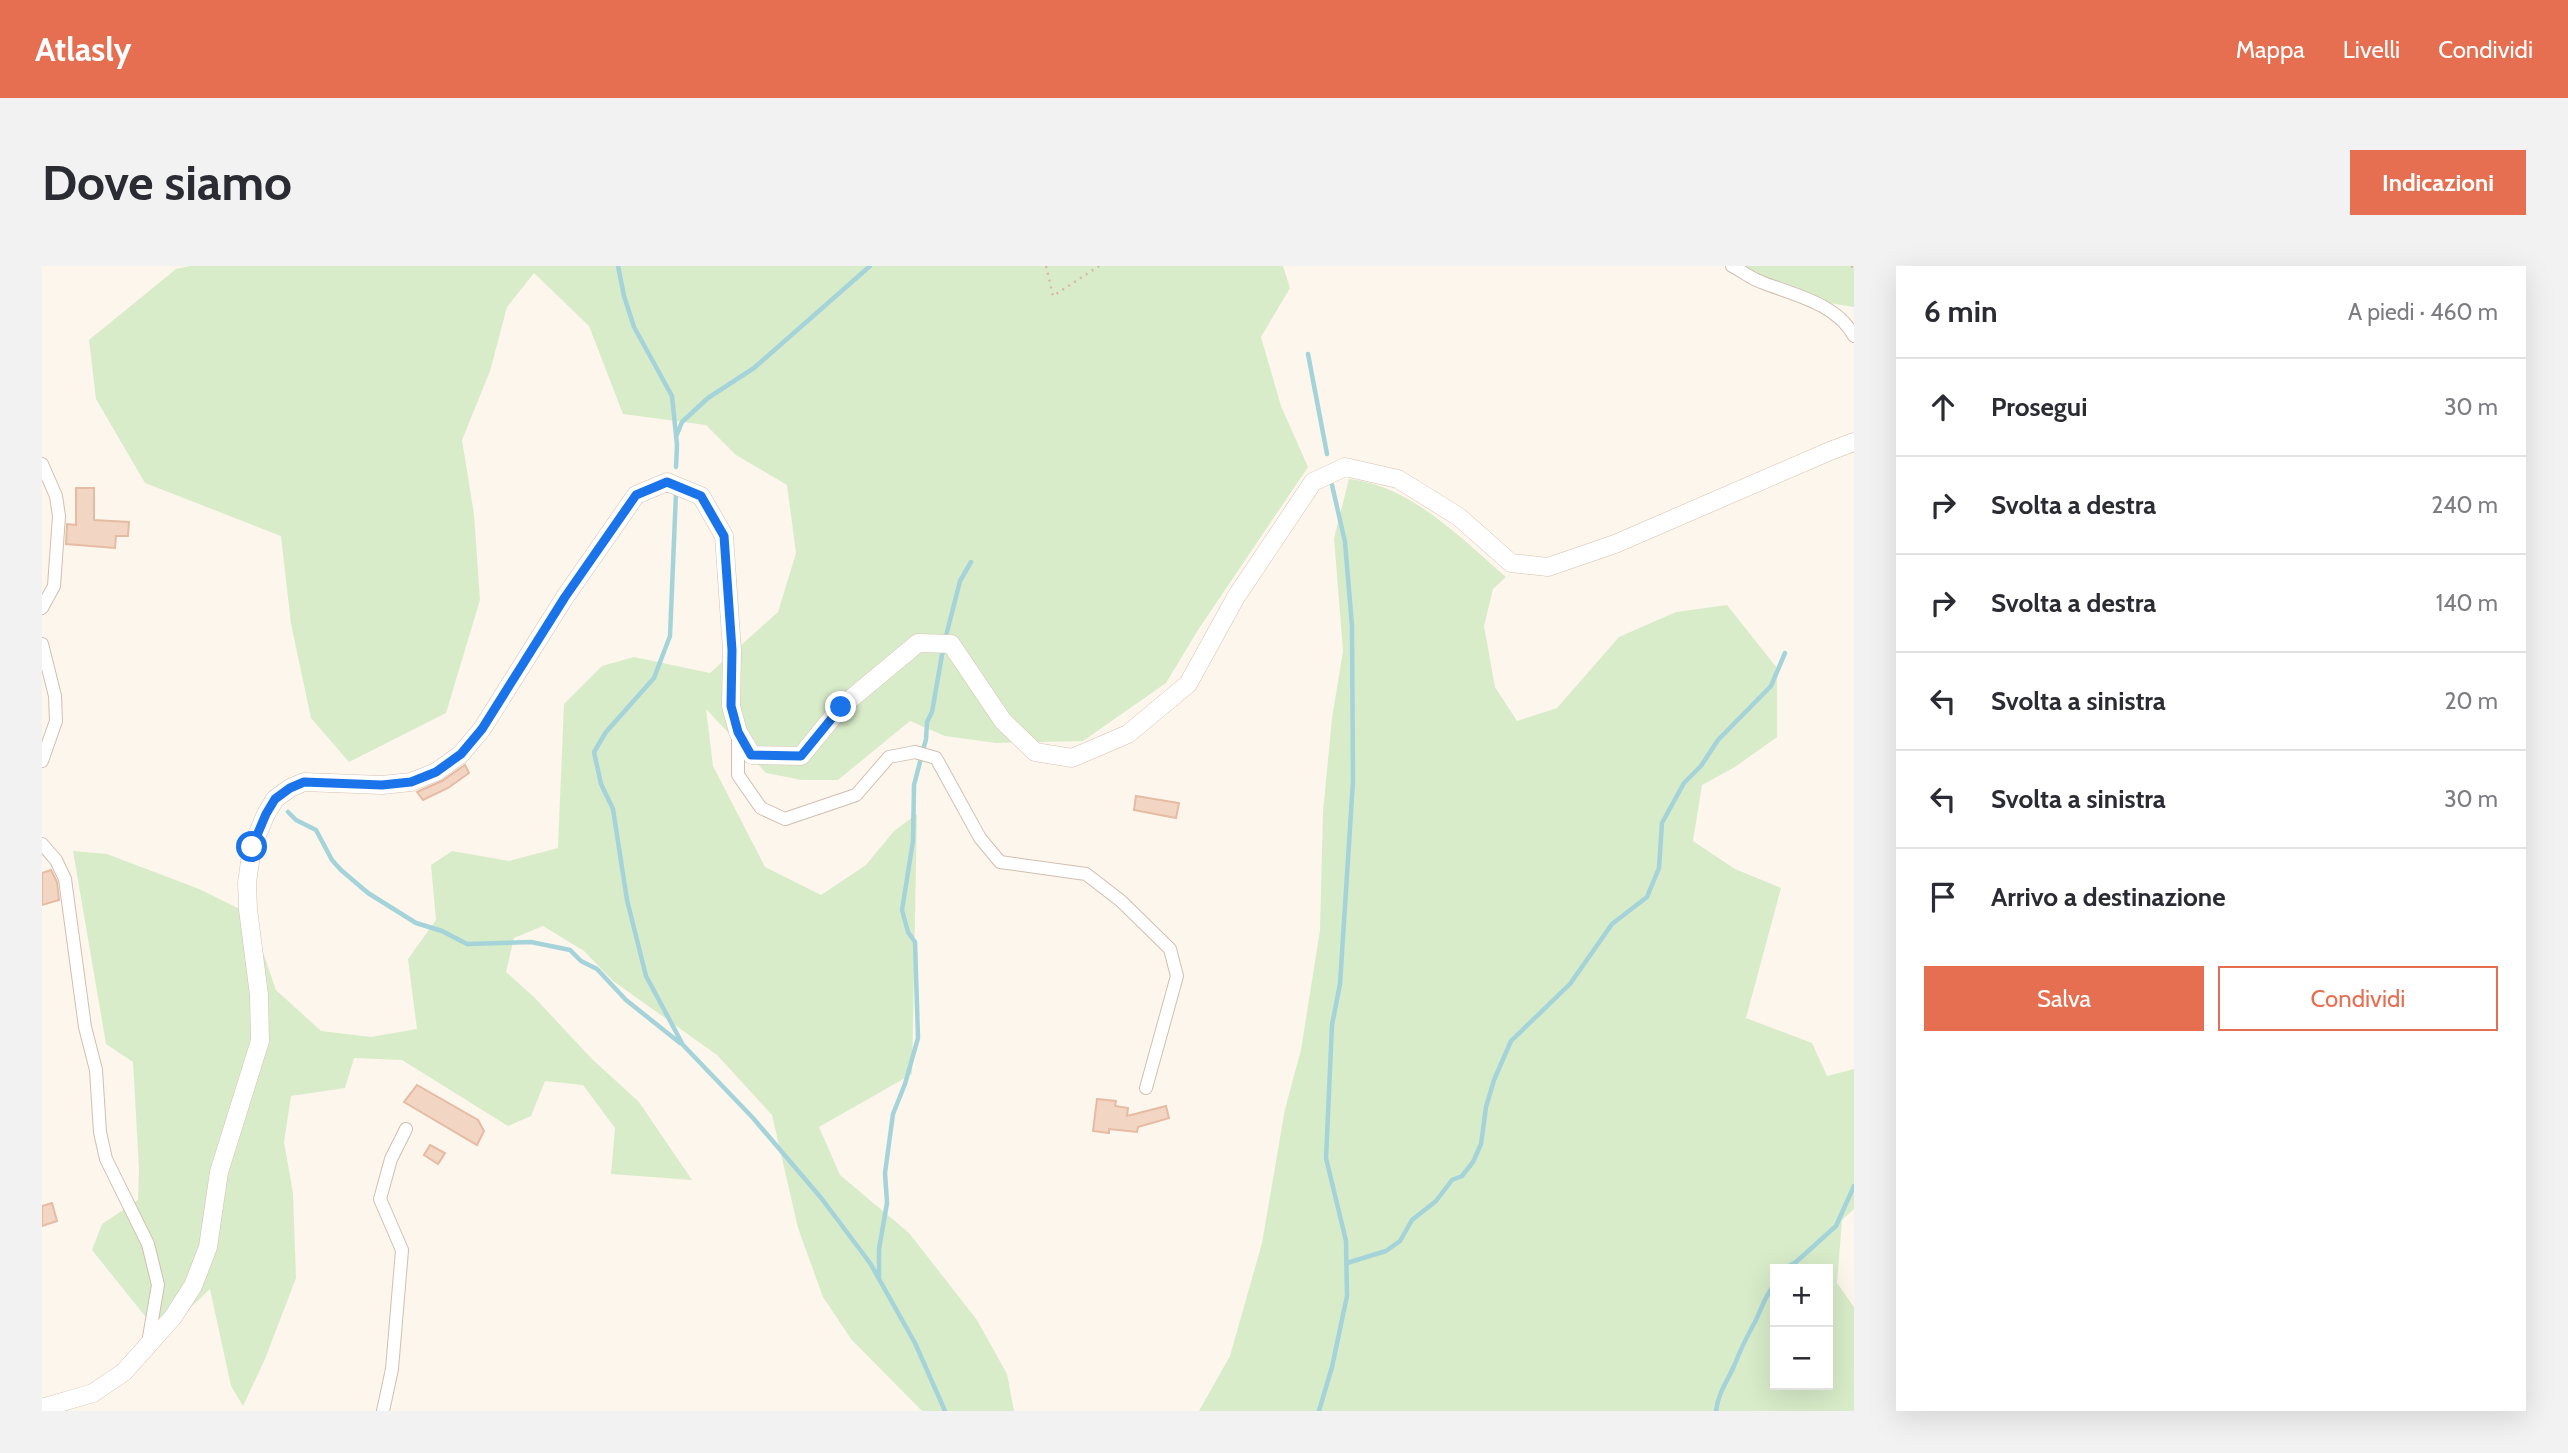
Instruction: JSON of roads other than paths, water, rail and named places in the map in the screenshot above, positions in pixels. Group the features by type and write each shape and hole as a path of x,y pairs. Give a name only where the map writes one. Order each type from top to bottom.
{"street":[{"path":"1732,266 1751,278 1826,309 1837,316 1854,337"},
{"path":"42,1408 93,1393 124,1372 173,1317 193,1286 208,1247 219,1172 261,1041 260,995 247,883 252,847 275,799 304,782 382,785 411,782 436,772 461,754 482,729 565,597 636,495 667,482 701,496 724,536 732,650 731,706 738,732 751,755 801,756 841,707 918,643 951,644 1003,721 1035,752 1072,758 1128,734 1188,684 1236,597 1313,482 1345,467 1398,479 1459,517 1511,563 1548,567 1615,544 1854,442"},
{"path":"42,464 56,496 59,516 54,586 42,608"},
{"path":"42,644 55,696 56,721 42,761"},
{"path":"738,732 738,775 761,808 785,819 856,795 889,757 915,752 936,758 980,838 1000,862 1086,874 1121,901 1170,949 1177,976 1146,1088"},
{"path":"42,844 56,860 65,879 85,1027 96,1070 100,1132 106,1159 148,1244 158,1285 148,1347"},
{"path":"383,1411 392,1368 402,1250 380,1199 391,1159 406,1129"}],"waterway":[{"path":"618,266 634,327 672,396 677,445 676,467"},
{"path":"676,437 682,422 708,398 754,368 870,266"},
{"path":"1308,354 1327,454"},
{"path":"1319,1411 1332,1367 1347,1296 1346,1241 1326,1158 1332,1025 1340,984 1353,781 1352,626 1345,542 1332,485"},
{"path":"676,493 670,636 654,678 606,732 594,752 601,784 613,809 627,900 646,976 683,1045 753,1118 822,1199 870,1263 915,1343 945,1411"},
{"path":"945,640 960,581 971,562"},
{"path":"879,1277 879,1249 887,1203 885,1173 893,1114 918,1038 915,942 908,932 902,910 913,841 914,785 926,739 927,722 932,712 943,649"},
{"path":"1347,1263 1386,1251 1400,1241 1412,1220 1436,1201 1452,1180 1462,1176 1473,1162 1481,1144 1486,1107 1494,1080 1511,1041 1570,984 1612,924 1647,897 1659,868 1662,823 1684,783 1701,766 1718,740 1771,686 1785,653"},
{"path":"288,812 296,820 316,830 332,860 341,870 368,893 416,923 442,931 467,944 531,942 570,950 581,961 597,969 626,1000 680,1043"},
{"path":"1793,1264 1836,1226 1854,1186"},
{"path":"1716,1411 1723,1388 1770,1291"}]}
